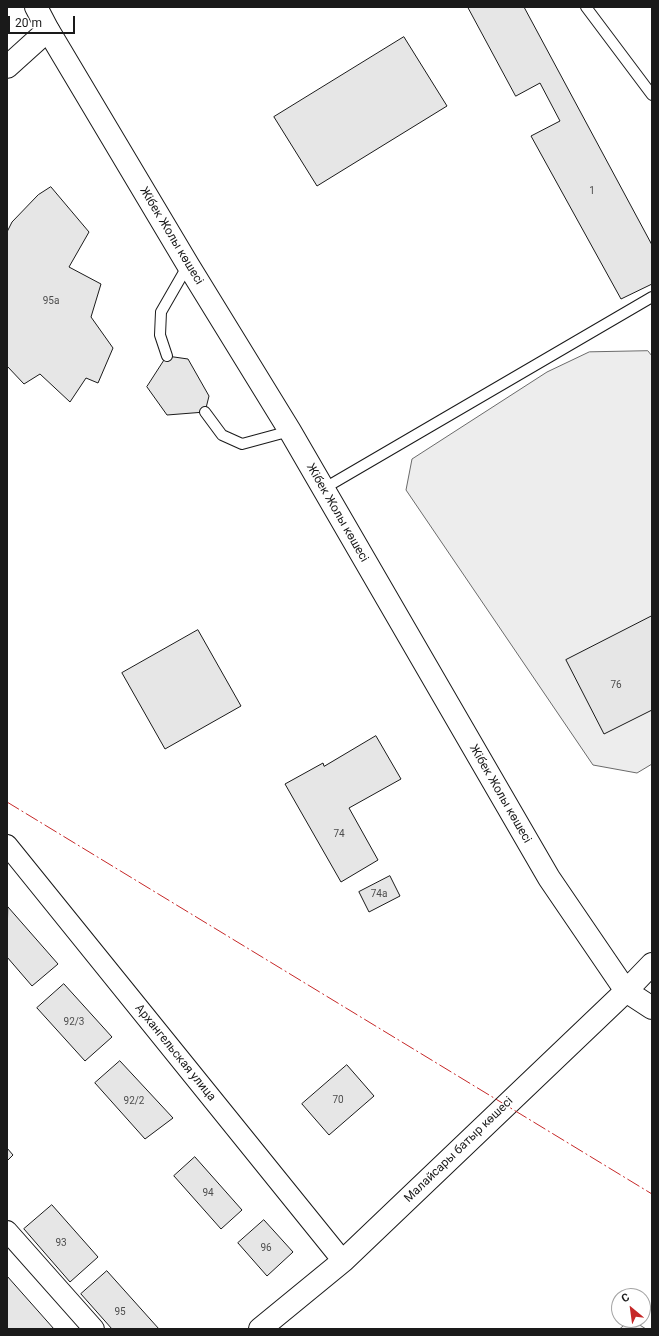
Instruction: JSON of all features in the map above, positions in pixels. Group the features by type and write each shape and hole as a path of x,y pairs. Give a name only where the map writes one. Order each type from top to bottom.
{"main road":[{"name":"Жібек Жолы көшесі","path":"36,7 48,30 188,265 290,431 548,878 626,991 652,1008"},
{"path":"7,67 48,30"},
{"name":"Малайсары батыр көшесі","path":"260,1329 343,1261 626,991 652,964"}],"street":[{"name":"Архангельская улица","path":"7,845 343,1261"},
{"path":"7,1231 94,1329"}],"lane":[{"path":"586,7 652,95"},
{"path":"167,356 160,335 162,312 188,265"},
{"path":"323,489 652,297"},
{"path":"205,412 222,435 242,444 290,431"}],"shaded area":[{"path":"648,351 652,356 652,764 637,773 593,765 406,490 412,459 547,372 589,352"},
{"path":"644,1328 646,1329 620,1329"}],"building":[{"path":"468,7 524,7 652,245 652,284 621,299 531,136 560,121 540,83 516,96"},
{"path":"404,37 447,106 317,186 274,117"},
{"path":"51,187 89,232 69,267 101,284 91,317 113,348 98,383 86,378 70,402 40,374 24,384 7,366 7,232 12,222 38,195"},
{"path":"167,356 188,359 209,396 205,412 167,415 147,387"},
{"path":"652,616 652,710 604,734 566,660"},
{"path":"198,630 241,706 165,749 122,673"},
{"path":"376,736 401,779 349,808 378,860 341,882 285,784 323,763 324,766"},
{"path":"390,876 400,896 369,912 359,892"},
{"path":"8,907 58,964 32,986 7,957"},
{"path":"64,984 112,1037 85,1061 37,1008"},
{"path":"120,1061 173,1118 145,1139 95,1083"},
{"path":"347,1065 374,1096 329,1135 302,1104"},
{"path":"7,1148 13,1155 7,1161"},
{"path":"195,1157 242,1210 221,1229 174,1176"},
{"path":"52,1205 98,1257 70,1282 24,1229"},
{"path":"264,1220 293,1252 267,1276 238,1243"},
{"path":"107,1271 159,1329 112,1329 81,1294"},
{"path":"7,1276 54,1329 7,1329"}],"power":[{"path":"7,802 652,1194"}]}
